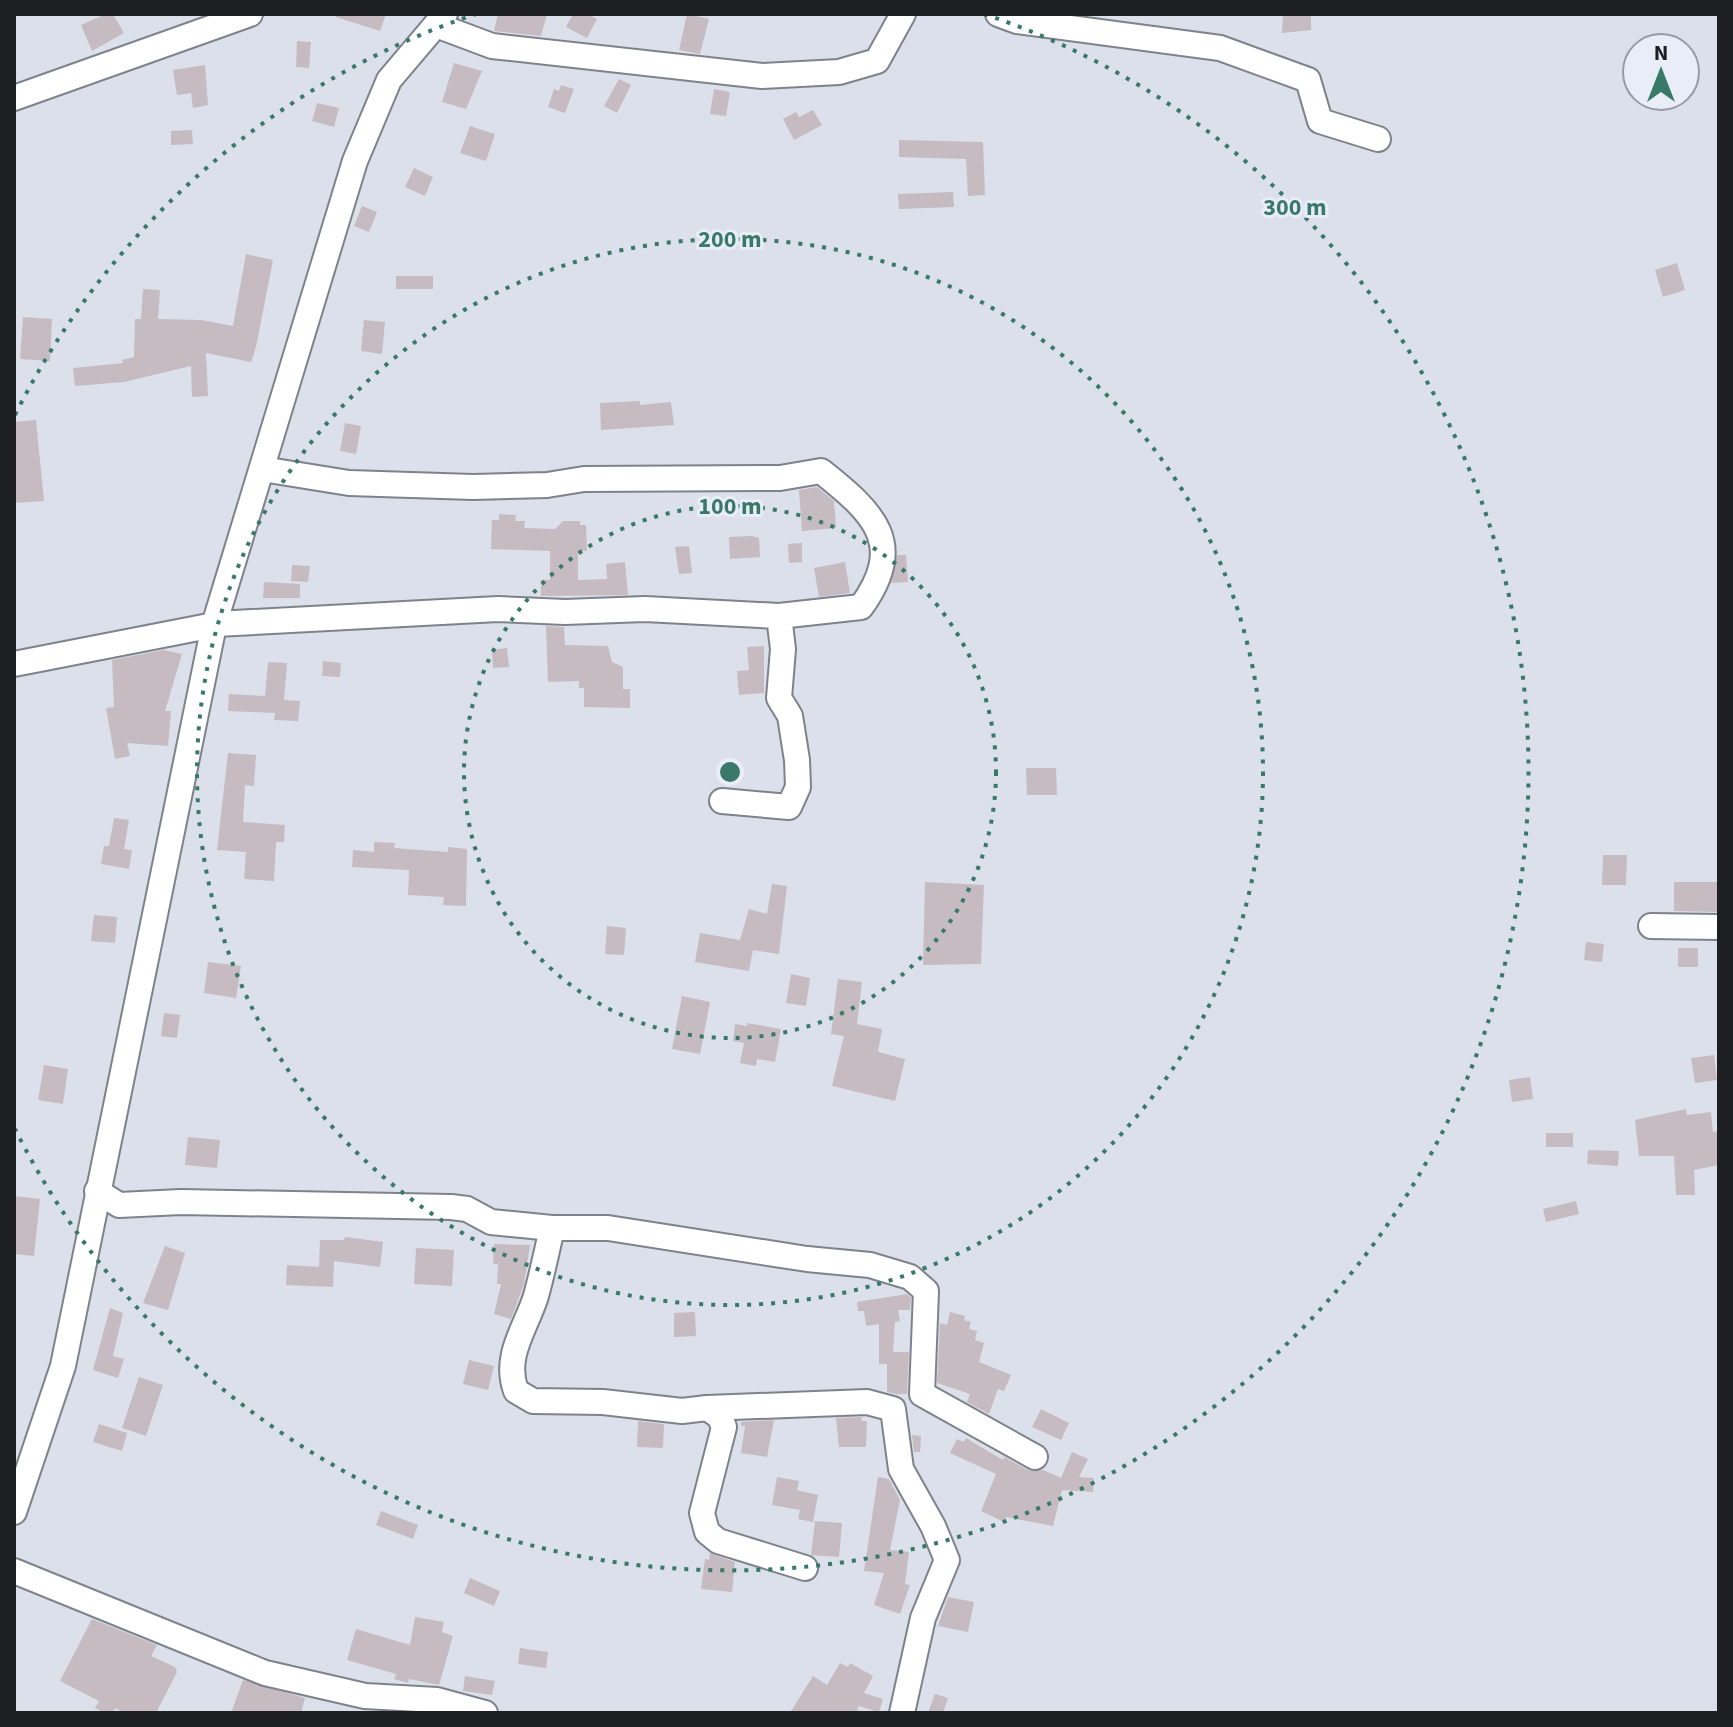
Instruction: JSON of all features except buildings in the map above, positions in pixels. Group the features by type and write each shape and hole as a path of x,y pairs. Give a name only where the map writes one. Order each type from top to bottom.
{"street":[{"path":"14,98 250,14"},
{"path":"14,1512 63,1366 215,624 355,161 389,80 441,19 492,46 762,76 839,72 877,61 903,14"},
{"path":"998,14 1017,21 1220,48 1308,80 1320,121 1378,139"},
{"path":"14,664 215,624 498,609 565,612 645,609 779,616 861,607 885,565 880,534 855,498 821,471 780,478 584,479 547,485 473,487 349,483 262,469"},
{"path":"722,801 789,807 798,787 790,716 779,698 783,649 779,616"},
{"path":"1651,926 1719,927"},
{"path":"97,1191 119,1205 181,1202 451,1207 467,1209 491,1222 552,1228 608,1228 807,1259 870,1265 910,1277 926,1291 922,1394 1035,1457"},
{"path":"552,1228 535,1298 513,1353 511,1379 516,1391 533,1401 603,1402 682,1411 867,1402 893,1409 901,1469 933,1526 947,1560 923,1618 902,1713"},
{"path":"707,1408 719,1416 724,1427 702,1513 707,1532 718,1541 805,1568"},
{"path":"14,1571 265,1673 365,1696 437,1700 485,1713"}]}
